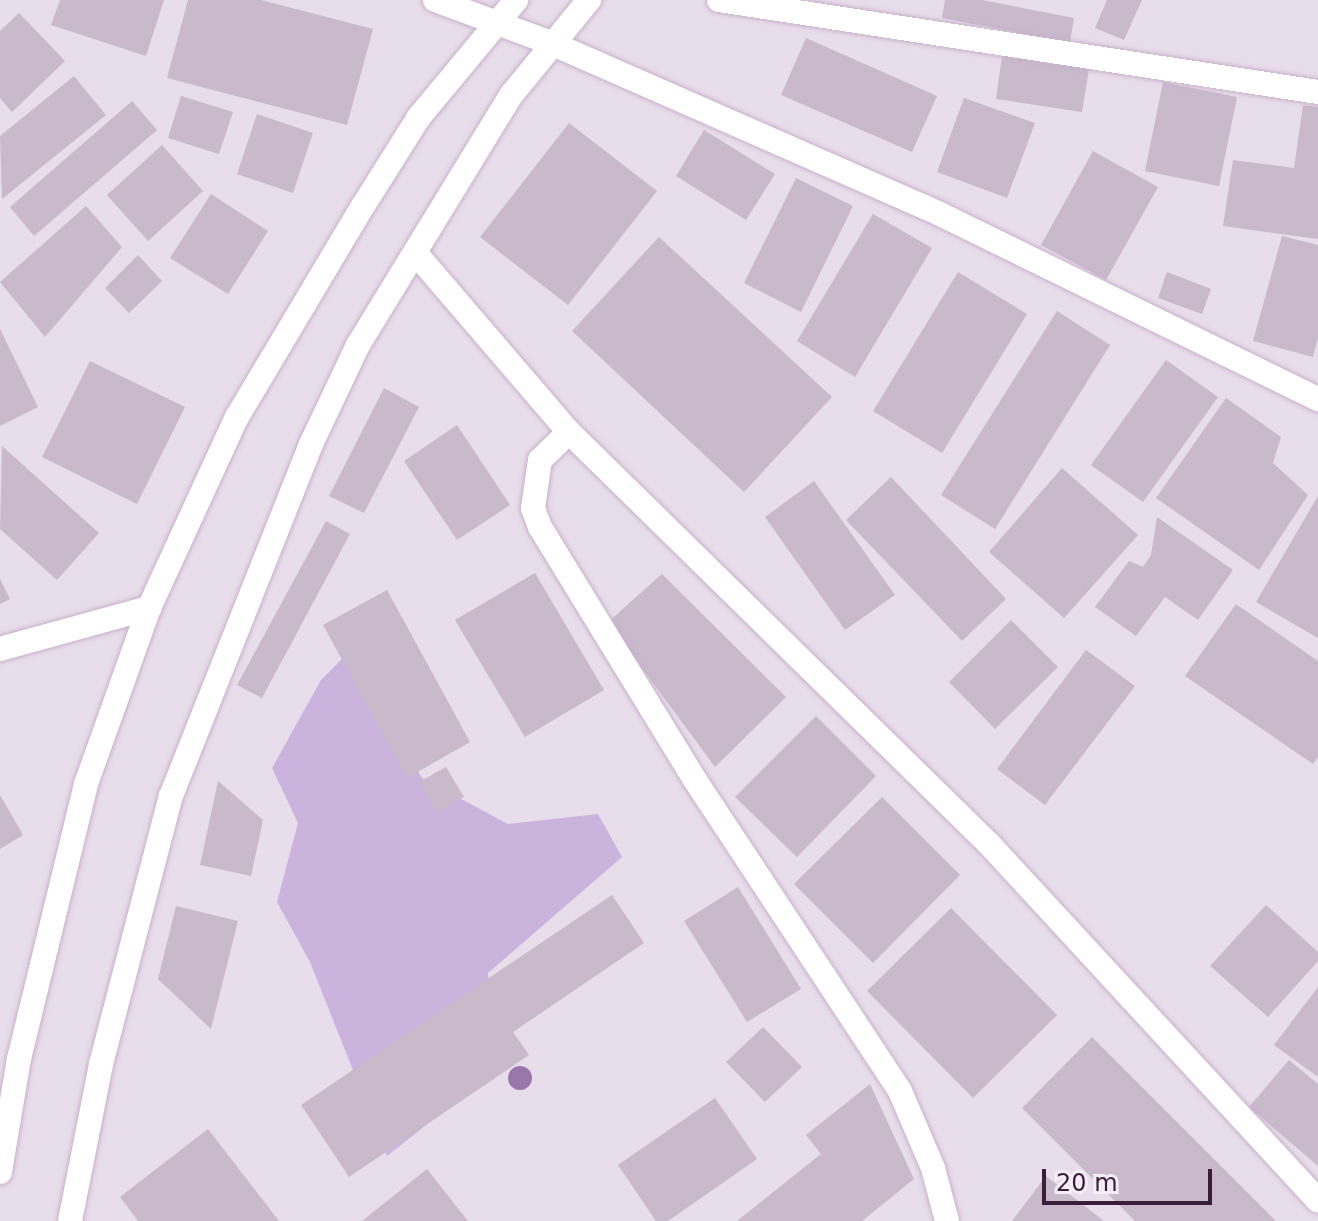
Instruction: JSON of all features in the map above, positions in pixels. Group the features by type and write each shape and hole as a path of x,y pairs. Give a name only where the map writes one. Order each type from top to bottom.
{"street":[{"path":"435,0 472,4 496,21 940,214 1318,399"},
{"path":"0,1172 19,1059 86,784 149,608 244,404 419,117 516,0"},
{"path":"70,1221 101,1064 171,796 311,444 358,345 418,256 512,94 589,0"},
{"path":"719,0 1318,92"},
{"path":"418,256 569,432 989,844 1318,1201"},
{"path":"569,432 540,460 533,508 540,527 695,780 900,1091 933,1168 947,1221"},
{"path":"0,649 149,608"}],"shaded area":[{"path":"347,654 422,778 508,824 598,814 622,857 488,973 494,1071 387,1156 310,962 277,902 298,823 272,768 321,680"}],"building":[{"path":"60,0 164,0 146,56 51,25"},
{"path":"188,0 261,0 373,29 347,125 167,78"},
{"path":"945,0 982,0 1074,18 1070,43 942,18"},
{"path":"1107,0 1142,0 1124,40 1095,28"},
{"path":"19,13 65,61 12,112 0,98 0,31"},
{"path":"806,38 937,96 912,152 781,95"},
{"path":"1002,56 1089,69 1082,112 996,99"},
{"path":"74,76 106,115 2,199 0,136"},
{"path":"1163,82 1237,97 1219,186 1145,171"},
{"path":"181,96 233,112 219,154 168,138"},
{"path":"964,98 1035,123 1007,198 937,172"},
{"path":"132,101 157,130 34,236 10,207"},
{"path":"1303,105 1318,107 1318,239 1223,226 1233,160 1294,168"},
{"path":"257,114 313,133 293,193 237,174"},
{"path":"569,123 657,191 568,305 480,237"},
{"path":"704,130 775,174 746,220 676,176"},
{"path":"162,145 203,191 148,241 107,195"},
{"path":"1093,151 1158,187 1106,280 1041,245"},
{"path":"796,178 853,206 801,312 744,283"},
{"path":"211,194 268,231 228,294 170,258"},
{"path":"86,206 122,247 45,337 0,282"},
{"path":"873,214 932,248 855,377 797,341"},
{"path":"1282,236 1318,245 1318,338 1313,357 1253,341"},
{"path":"659,237 832,397 744,492 572,331"},
{"path":"138,255 162,281 129,313 105,288"},
{"path":"958,272 1027,314 942,453 873,411"},
{"path":"1167,272 1211,289 1202,314 1158,298"},
{"path":"1057,311 1110,345 995,529 941,495"},
{"path":"0,329 38,407 0,426"},
{"path":"1166,360 1218,397 1143,502 1091,465"},
{"path":"90,361 185,407 137,504 42,457"},
{"path":"384,388 419,407 364,513 329,496"},
{"path":"1226,398 1281,437 1273,463 1308,495 1259,570 1156,498"},
{"path":"457,425 510,505 457,540 404,461"},
{"path":"2,446 99,533 57,580 0,529"},
{"path":"1062,468 1138,535 1064,618 989,552"},
{"path":"891,477 1006,599 962,641 846,520"},
{"path":"814,481 895,595 845,630 765,517"},
{"path":"1318,496 1318,638 1256,602"},
{"path":"1157,517 1233,570 1198,620 1165,597 1136,636 1095,607 1129,561 1143,567 1151,555"},
{"path":"326,521 350,534 262,698 237,685"},
{"path":"535,573 604,690 525,737 455,620"},
{"path":"662,574 786,697 715,767 608,622"},
{"path":"0,579 10,599 0,604"},
{"path":"387,590 470,742 407,778 323,625"},
{"path":"1236,604 1318,661 1318,757 1313,764 1185,676"},
{"path":"1011,620 1058,667 995,729 949,682"},
{"path":"1086,650 1135,686 1045,805 997,769"},
{"path":"816,716 876,776 797,857 735,797"},
{"path":"446,767 464,797 437,813 419,782"},
{"path":"218,781 263,820 251,876 200,865"},
{"path":"0,795 23,835 0,849"},
{"path":"882,797 960,875 873,963 794,884"},
{"path":"738,887 801,989 747,1022 684,921"},
{"path":"612,895 644,943 513,1032 529,1055 349,1177 301,1105"},
{"path":"1266,905 1318,952 1318,961 1268,1017 1210,966"},
{"path":"176,906 238,921 211,1029 158,979"},
{"path":"951,908 1057,1015 973,1098 867,991"},
{"path":"1318,987 1318,1077 1274,1045"},
{"path":"763,1027 802,1067 765,1102 726,1062"},
{"path":"1092,1037 1276,1221 1135,1221 1022,1108"},
{"path":"1289,1060 1318,1084 1318,1166 1249,1107"},
{"path":"870,1084 914,1179 862,1221 737,1221 821,1154 806,1135"},
{"path":"715,1098 757,1159 668,1221 656,1221 618,1165"},
{"path":"208,1129 279,1221 138,1221 120,1197"},
{"path":"427,1169 468,1221 362,1221"},
{"path":"1046,1176 1104,1221 1012,1221"}]}
